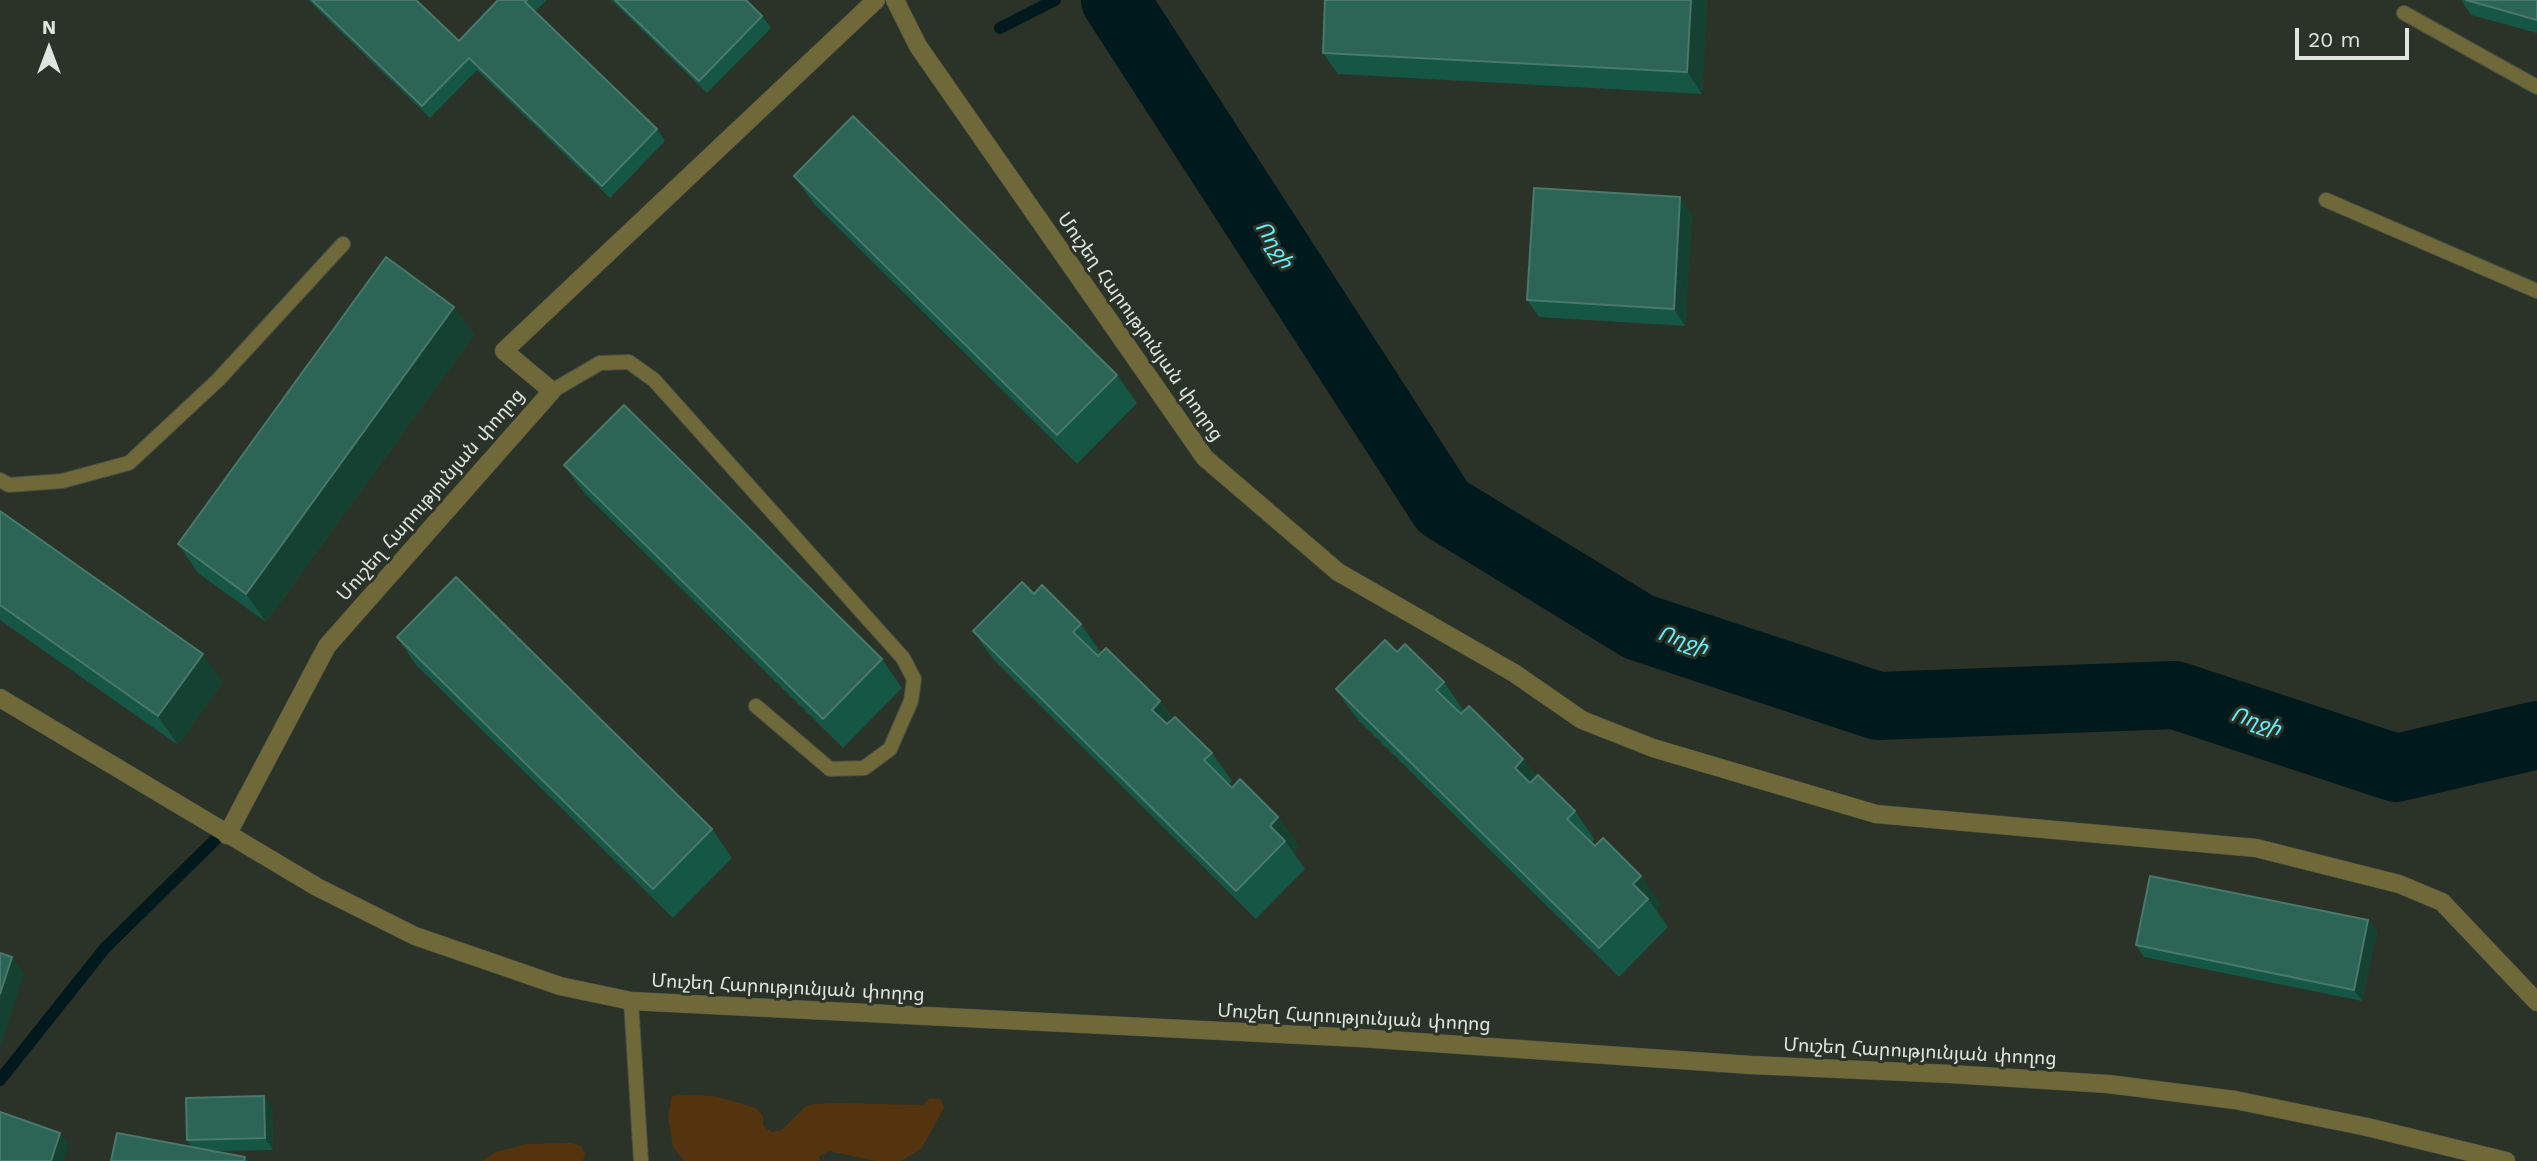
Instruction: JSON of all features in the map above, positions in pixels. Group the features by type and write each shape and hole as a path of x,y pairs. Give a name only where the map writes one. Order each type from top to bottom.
{"street":[{"name":"Մուշեղ Հարությունյան փողոց","path":"227,835 327,646 552,391 504,351 876,0"},
{"name":"Մուշեղ Հարությունյան փողոց","path":"895,0 918,46 1205,458 1338,572 1514,673 1582,720 1653,748 1876,814 2256,848 2399,884 2442,902 2537,1002"},
{"name":"Մուշեղ Հարությունյան փողոց","path":"0,698 317,887 415,936 560,986 631,1002 1360,1038 1751,1065 1950,1073 2108,1084 2235,1100 2367,1127 2507,1161"}],"lane":[{"path":"2404,13 2537,87"},
{"path":"2326,200 2537,291"},
{"path":"0,480 9,485 62,481 129,463 218,380 343,243"},
{"path":"552,391 600,363 629,362 654,380 903,657 914,679 911,701 890,749 864,768 830,769 756,706"},
{"path":"631,1002 642,1161"}],"shaded area":[{"path":"672,1096 715,1096 756,1108 763,1116 763,1126 772,1132 782,1130 806,1106 815,1104 923,1105 930,1098 941,1099 944,1108 922,1148 901,1161 876,1161 829,1151 819,1156 820,1161 684,1161 673,1147 668,1116"},
{"path":"571,1143 581,1146 585,1154 583,1161 482,1161 496,1152 527,1144"}],"building":[{"path":"312,0 416,0 459,41 498,0 527,0 525,2 657,129 602,186 469,58 422,106"},
{"path":"615,0 746,0 762,16 699,81"},
{"path":"1325,0 1691,0 1687,72 1323,53"},
{"path":"2466,0 2537,0 2537,20"},
{"path":"853,116 1117,375 1057,435 794,176"},
{"path":"1534,188 1680,197 1674,309 1527,300"},
{"path":"386,257 454,307 246,594 178,544"},
{"path":"624,405 882,659 823,719 564,465"},
{"path":"0,511 203,654 158,716 0,605"},
{"path":"456,577 712,829 653,889 397,637"},
{"path":"1022,582 1034,594 1042,585 1081,624 1073,632 1098,656 1106,648 1160,701 1152,710 1167,724 1175,717 1212,753 1204,760 1232,788 1240,779 1278,817 1270,826 1285,841 1236,891 973,631"},
{"path":"1385,640 1397,652 1405,644 1444,682 1436,690 1461,714 1469,706 1523,759 1515,768 1530,783 1538,775 1575,811 1567,819 1595,846 1603,838 1641,876 1633,884 1648,899 1599,948 1336,689"},
{"path":"2150,876 2368,920 2354,990 2136,945"},
{"path":"0,953 12,957 0,994"},
{"path":"264,1096 265,1138 187,1140 186,1098"},
{"path":"0,1112 60,1133 51,1161 0,1161"},
{"path":"117,1133 245,1157 244,1161 111,1161"}],"waterway":[{"path":"1000,28 1055,0"},
{"name":"Ողջի","path":"1115,0 1443,507 1639,627 1878,706 2175,695 2396,768 2537,735"},
{"path":"0,1080 105,948 216,839"}]}
